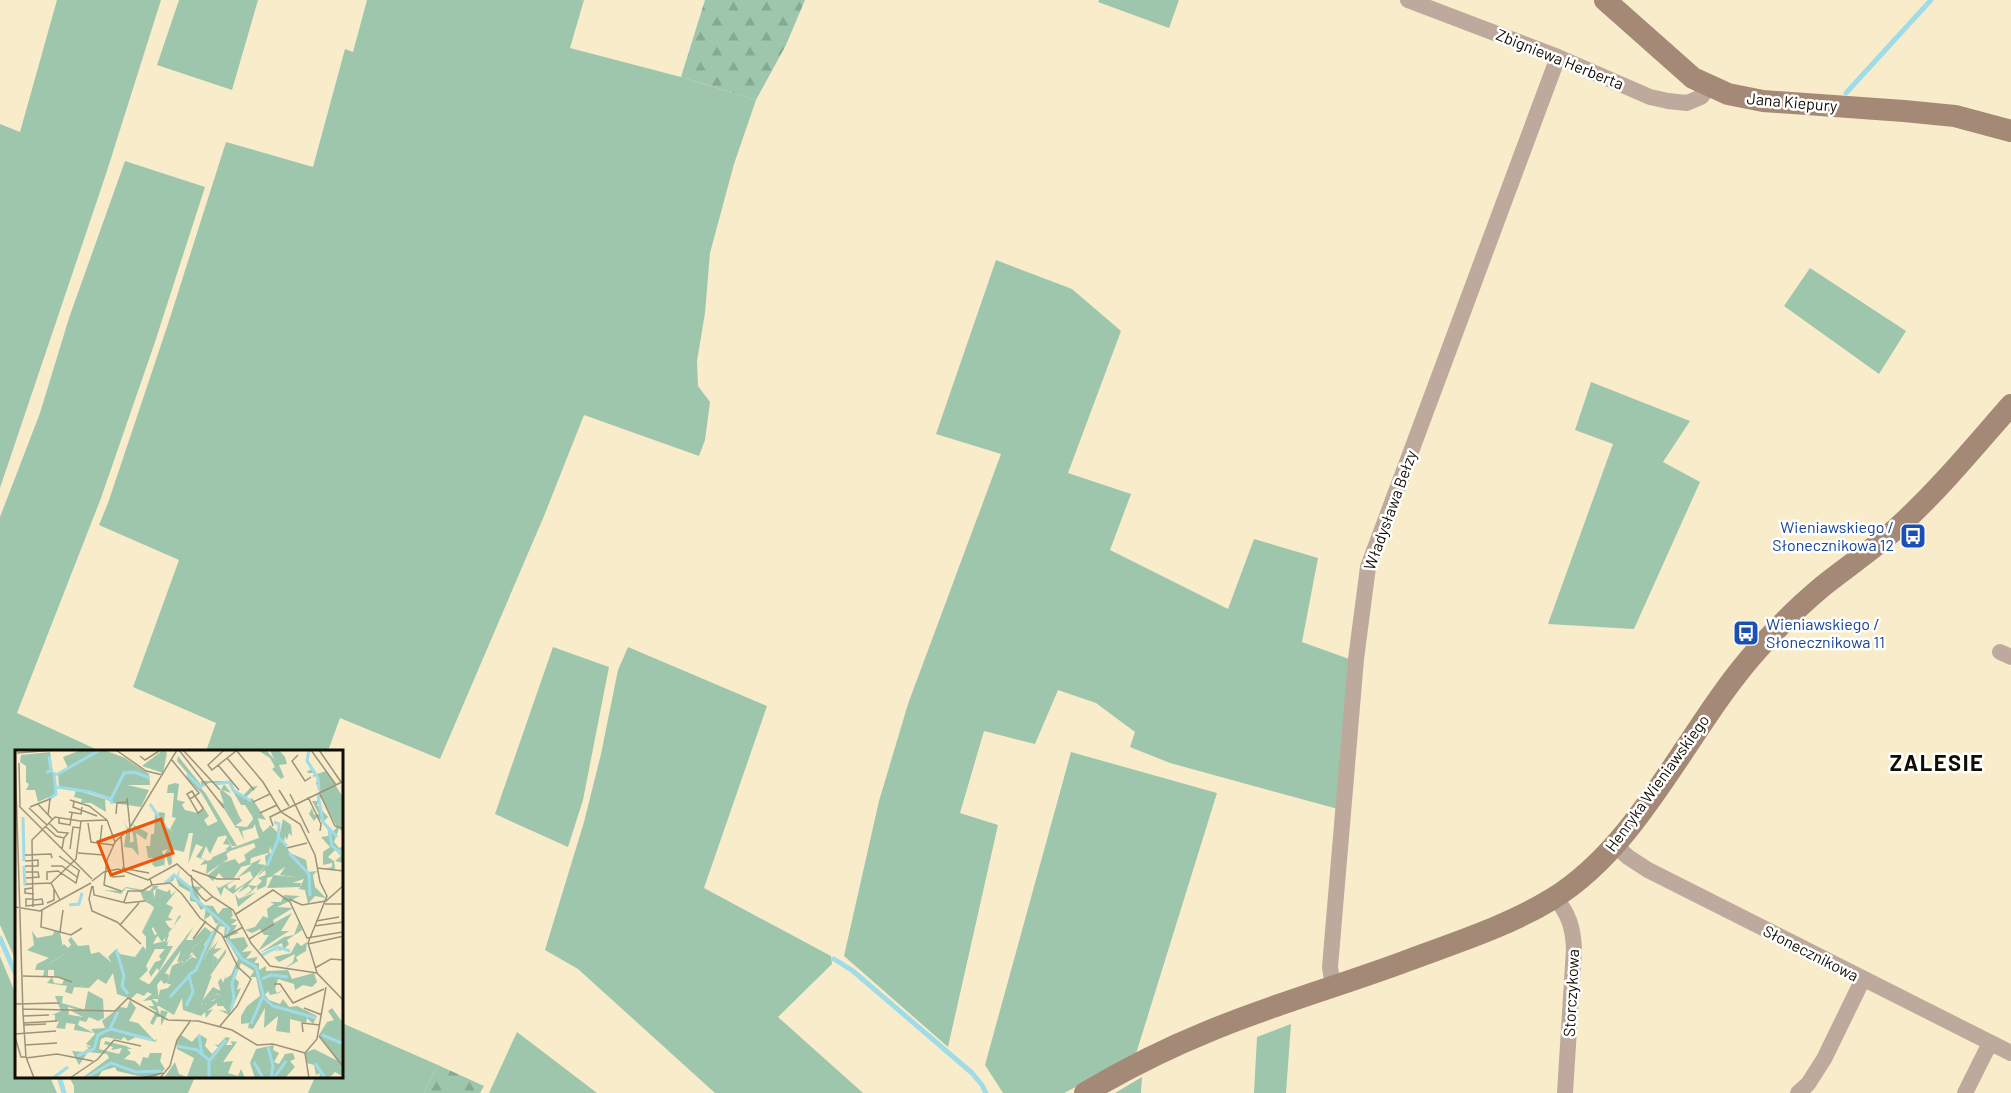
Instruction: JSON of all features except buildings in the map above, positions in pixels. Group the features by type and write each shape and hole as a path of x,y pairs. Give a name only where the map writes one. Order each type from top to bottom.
{"street":[{"name":"Zbigniewa Herberta","path":"1408,0 1558,57 1650,97 1687,103 1701,97 1709,87"},
{"name":"Jana Kiepury","path":"1605,0 1694,78 1728,94 1755,100 1946,115 2011,131"},
{"name":"Władysława Bełzy","path":"1334,987 1330,967 1356,659 1368,567 1558,57"},
{"name":"Henryka Wieniawskiego","path":"1085,1093 1209,1031 1467,939 1519,917 1555,897 1586,873 1615,845 1712,708 1757,650 1795,611 1826,584 1873,550 1901,525 2011,405"},
{"name":"Słonecznikowa","path":"1615,845 1648,870 2011,1053"},
{"name":"Storczykowa","path":"1555,897 1564,908 1573,930 1574,949 1565,1093"},
{"path":"1798,1093 1808,1084 1824,1059 1863,979"},
{"path":"1965,1093 1990,1043"}],"green space":[{"path":"57,0 161,0 106,174 0,488 0,124 20,132"},
{"path":"179,0 258,0 232,90 157,65"},
{"path":"367,0 584,0 570,48 681,77 756,100 734,164 710,253 705,313 697,361 698,386 710,402 705,440 699,456 584,415 544,516 440,759 340,718 328,750 206,750 216,723 133,687 179,560 99,525 169,321 226,142 313,167 345,49 353,52"},
{"path":"705,0 805,0 786,45 756,100 681,77"},
{"path":"1099,0 1179,0 1169,28 1098,2"},
{"path":"125,161 205,187 101,498 17,713 98,750 15,750 15,959 0,925 0,517 40,413 69,318"},
{"path":"996,260 1072,289 1121,331 1068,473 1131,494 1110,550 1228,609 1254,539 1318,558 1302,642 1349,659 1338,809 1170,763 1130,747 1135,732 1096,703 1058,690 1035,744 984,731 960,813 998,825 948,1047 844,956 879,801 908,704 1001,454 936,434"},
{"path":"1810,268 1906,331 1879,374 1784,306"},
{"path":"1591,382 1690,421 1663,462 1700,482 1634,629 1548,624 1613,444 1575,430"},
{"path":"553,647 609,667 583,800 568,847 495,814"},
{"path":"628,647 767,706 704,888 831,956 832,964 778,1017 863,1093 715,1093 578,969 545,950 584,822 618,670"},
{"path":"1071,752 1217,793 1135,1057 1064,1093 1003,1093 985,1065"},
{"path":"0,956 15,993 15,1078 50,1078 57,1093 0,1093"},
{"path":"344,1024 438,1065 424,1093 308,1093 315,1078 344,1078"},
{"path":"1291,1024 1286,1093 1254,1093 1257,1037"},
{"path":"517,1032 597,1093 489,1093"},
{"path":"438,1065 484,1086 480,1093 424,1093"},
{"path":"1142,1077 1141,1093 1115,1093"},
{"path":"70,1078 195,1078 188,1093 74,1093 74,1086"}],"waterway":[{"path":"1846,93 1931,0"},
{"path":"0,938 15,973"},
{"path":"834,959 853,971 972,1073 986,1093"},
{"path":"60,1078 64,1093"}],"place":[{"name":"Wieniawskiego / Słonecznikowa 12","path":"1913,536"},
{"name":"Wieniawskiego / Słonecznikowa 11","path":"1746,633"}],"district":[{"name":"ZALESIE","path":"1937,763"}]}
